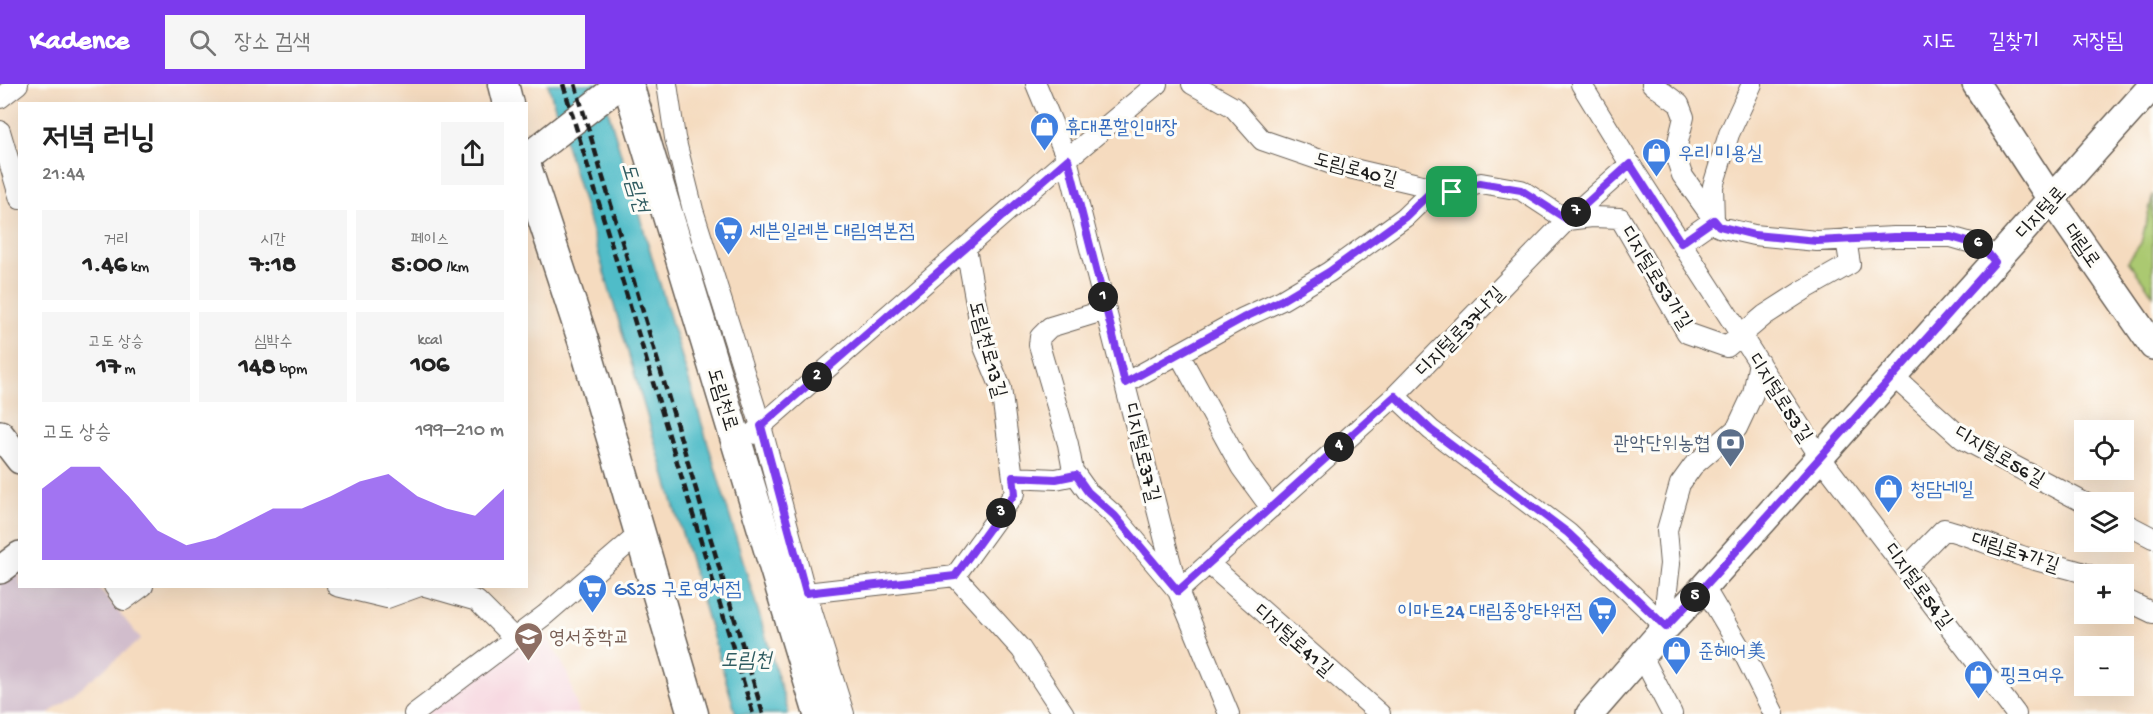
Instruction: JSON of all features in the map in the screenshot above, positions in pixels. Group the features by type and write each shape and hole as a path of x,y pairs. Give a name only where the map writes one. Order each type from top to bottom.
{"main road":[{"path":"503,84 508,102"},
{"name":"대림로","path":"1976,84 2051,199 2153,346"},
{"name":"디지털로","path":"1590,714 2153,85"},
{"path":"620,86 529,159 693,714"},
{"name":"도림천로","path":"620,86 737,443 819,714"},
{"path":"0,434 18,457"},
{"path":"0,570 18,556"}],"street":[{"path":"0,98 18,84"},
{"path":"667,84 675,138 693,210 761,426 806,593 844,714"},
{"name":"디지털로37길","path":"1036,84 1068,159 1178,591 1229,714"},
{"path":"737,443 761,426 1157,84"},
{"name":"도림로40길","path":"1192,84 1233,107 1262,140 1332,164 1452,192 1480,183 1521,190 1568,220"},
{"name":"디지털로53길","path":"1581,84 1630,164 1820,457"},
{"path":"1652,84 1679,104 1684,117 1675,153 1682,175 1719,226 1754,235 1817,241 1951,237 1982,246 1995,262"},
{"path":"1714,220 1713,186 1729,134 1752,84"},
{"path":"0,131 18,192"},
{"name":"디지털로37나길","path":"1178,591 1395,396 1568,220 1630,164"},
{"path":"1125,383 1329,272 1405,217 1435,188"},
{"name":"디지털로53가길","path":"1568,220 1592,217 1620,218 1687,333 1728,347 1742,336"},
{"path":"1681,243 1714,220"},
{"name":"디지털로53길","path":"1742,336 1765,315 1850,264 1846,239"},
{"name":"도림천로13길","path":"955,576 1015,493 1001,388 984,347 966,248"},
{"path":"1106,310 1050,327 1040,337 1039,345 1076,475 1088,492 1115,516 1178,591"},
{"path":"1179,354 1241,467 1271,508"},
{"path":"1666,627 1666,598 1670,564 1667,530 1680,484 1693,466 1737,428 1753,394 1759,362"},
{"name":"디지털로56길","path":"1893,376 1963,439 2074,497"},
{"path":"1395,396 1431,430 1568,533 1666,627"},
{"name":"디지털로54길","path":"1820,457 2016,714"},
{"path":"1013,477 1056,479 1076,475"},
{"path":"2134,528 2153,537"},
{"name":"대림로7가길","path":"1906,568 1944,529 2020,555 2074,569"},
{"path":"414,714 545,615 639,534"},
{"name":"디지털로41길","path":"1209,564 1380,714"},
{"path":"806,593 955,576 1021,649 1064,714"},
{"path":"1704,587 1746,658 1774,714"},
{"path":"115,588 124,600 140,588"},
{"path":"345,588 387,598 423,588"},
{"path":"431,588 477,601 514,638"},
{"path":"2134,604 2153,613"},
{"path":"1642,656 1672,714"}],"shaded area":[{"path":"18,560 18,588 99,588 141,639 48,714 0,714 0,575"},
{"name":"영서중학교","path":"541,626 567,672 579,714 425,714"}],"green space":[{"path":"2153,194 2153,295 2128,261 2141,243"}],"water":[{"name":"도림천","path":"548,84 600,84 789,714 736,714"}],"railway":[{"path":"563,84 753,714"},
{"path":"575,84 763,714"}],"place":[{"name":"휴대폰할인매장","path":"1044,152"},
{"name":"우리 미용실","path":"1657,178"},
{"name":"세븐일레븐 대림역본점","path":"728,256"},
{"name":"관악단위농협","path":"1731,468"},
{"name":"청담네일","path":"1889,514"},
{"name":"GS25 구로영서점","path":"593,614"},
{"name":"이마트24 대림중앙타워점","path":"1603,636"},
{"name":"영서중학교","path":"528,662"},
{"name":"준헤어美","path":"1677,676"},
{"name":"핑크여우","path":"1979,700"}],"route":[{"path":"1068,159 1125,383 1243,318 1282,300 1329,272 1405,217 1435,188 1452,192 1480,183 1521,190 1568,220 1630,164 1681,243 1714,220 1719,226 1754,235 1817,241 1951,237 1982,246 1995,262 1666,627 1568,533 1431,430 1395,396 1178,591 1115,516 1088,492 1076,475 1056,479 1013,477 1015,493 955,576 806,593 761,426 1068,159"}]}
